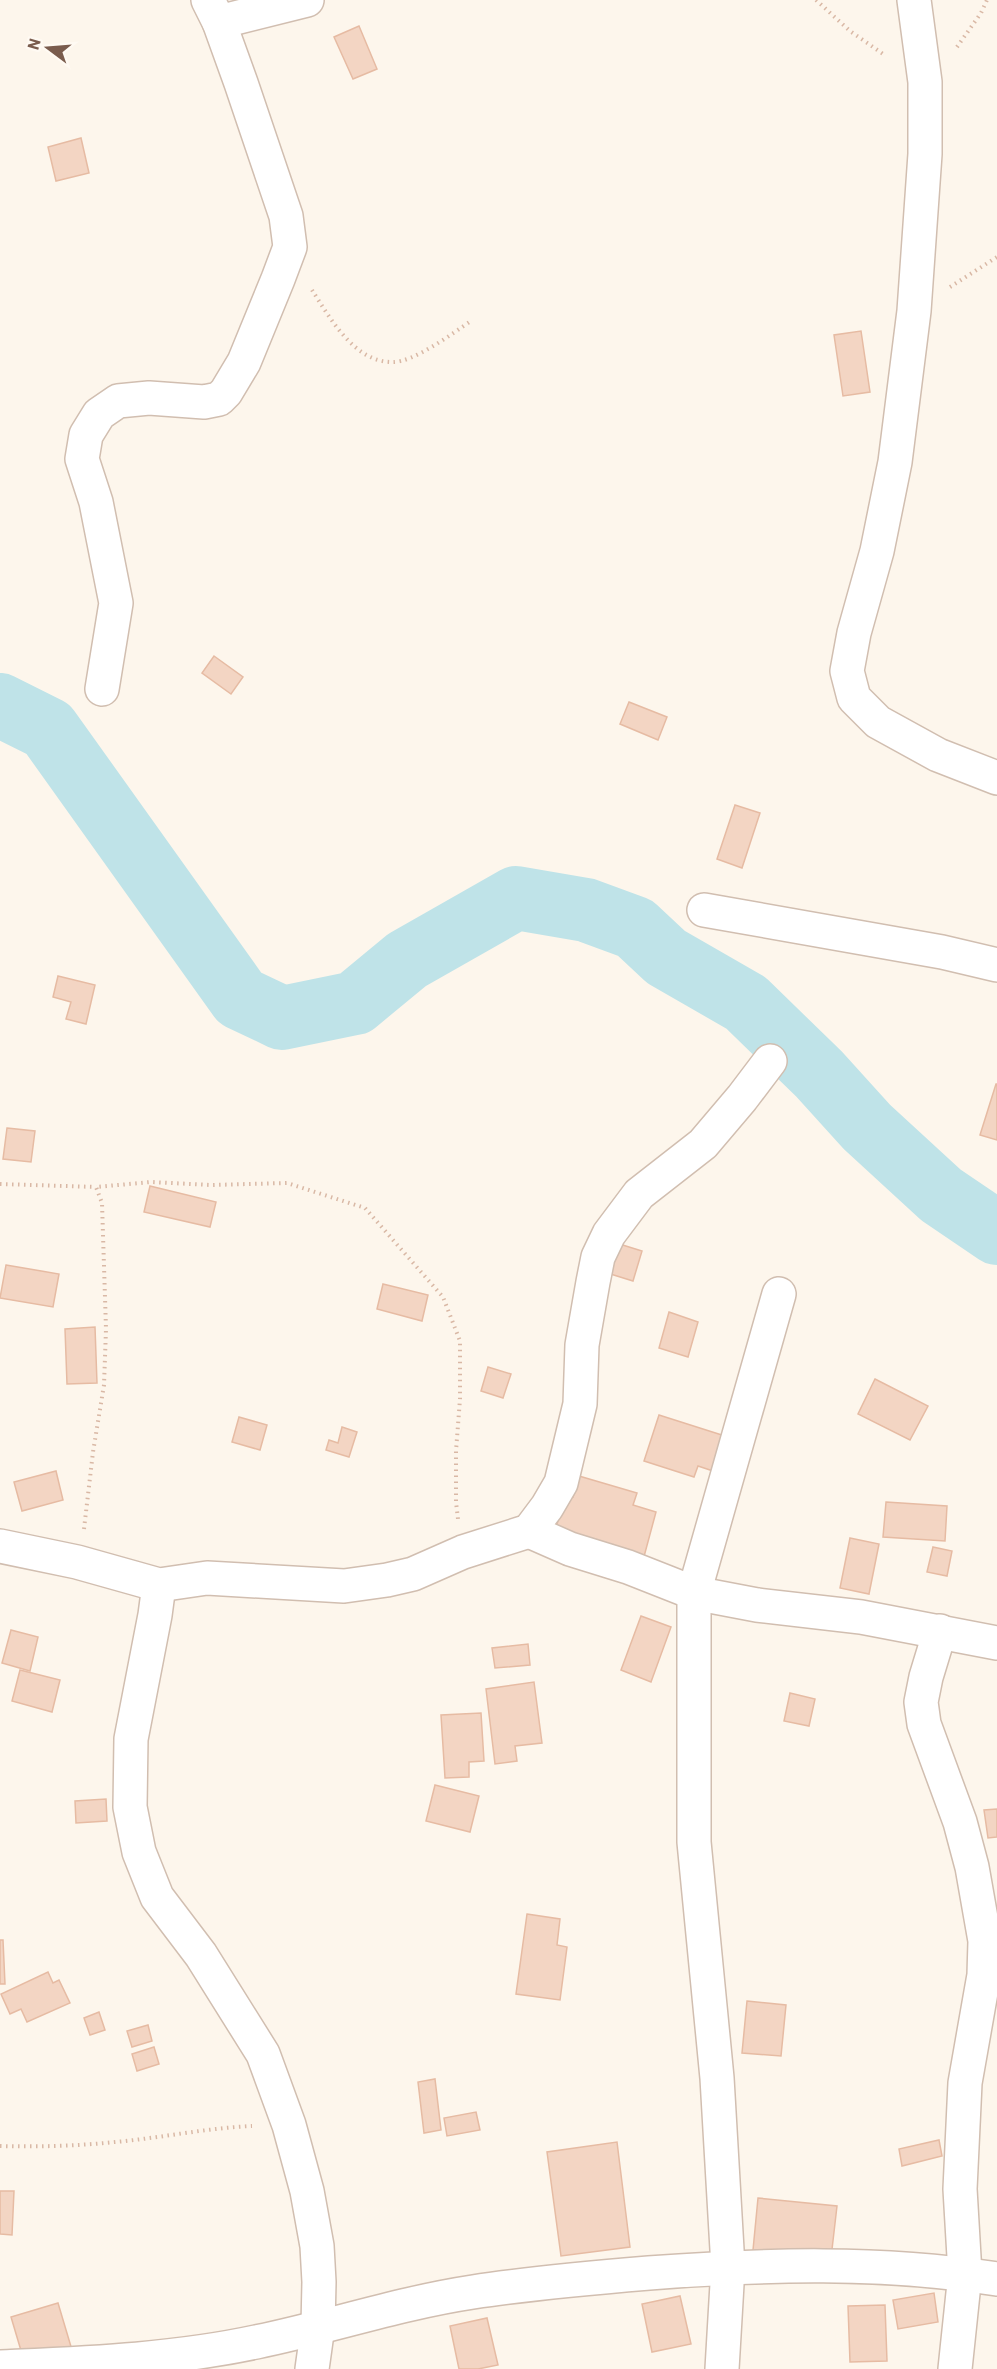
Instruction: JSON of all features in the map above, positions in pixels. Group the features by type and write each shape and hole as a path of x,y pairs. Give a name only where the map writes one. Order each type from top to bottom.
{"street":[{"path":"102,689 116,603 96,502 82,459 86,435 99,414 118,401 149,398 204,402 219,399 226,392 244,362 290,246 286,216 214,11 308,0"},
{"path":"914,0 925,82 925,154 914,311 895,462 877,551 846,671 854,698 878,723 938,754 997,778"},
{"path":"704,910 942,952 997,965"},
{"path":"0,1546 77,1562 159,1585 207,1578 344,1586 413,1574 463,1552 528,1531 547,1507 561,1483 580,1404 582,1345 593,1282 598,1257 609,1234 639,1194 703,1143 770,1061"},
{"path":"722,2369 728,2267 717,2078 693,1842 694,1593 779,1293"},
{"path":"528,1531 570,1549 627,1567 694,1593 757,1605 861,1617 997,1643"},
{"path":"159,1585 131,1739 130,1807 139,1852 157,1897 201,1955 263,2054 289,2125 307,2191 317,2246 318,2326 312,2369"},
{"path":"940,1631 921,1702 924,1724 960,1822 972,1867 985,1941 984,1975 964,2084 960,2189 965,2274 955,2369"},
{"path":"0,2367 88,2363 190,2353 257,2342 402,2305 472,2292 567,2280 728,2267 878,2266 997,2279"}],"path":[{"path":"816,0 850,31 925,82 962,42 987,0"},
{"path":"290,246 308,284 331,319 358,350 374,358 394,363 422,352 471,321"},
{"path":"914,311 997,257"},
{"path":"0,1184 96,1187 151,1182 211,1185 287,1183 366,1208 443,1297 460,1341 456,1492 463,1552"},
{"path":"77,1562 104,1385 106,1258 102,1203 96,1187"},
{"path":"0,2146 47,2147 117,2142 239,2127 289,2125"}],"building":[{"path":"359,26 377,69 353,79 334,37"},
{"path":"81,138 89,173 56,181 48,147"},
{"path":"861,331 870,392 843,396 834,335"},
{"path":"214,656 243,677 231,694 202,673"},
{"path":"629,702 667,717 658,740 620,724"},
{"path":"735,805 760,813 742,868 717,859"},
{"path":"58,976 95,985 86,1024 66,1019 71,1002 53,997"},
{"path":"997,1084 997,1140 980,1135"},
{"path":"7,1128 35,1131 31,1162 3,1159"},
{"path":"150,1186 216,1202 210,1227 144,1212"},
{"path":"613,1242 642,1251 633,1281 604,1272"},
{"path":"6,1265 59,1274 53,1307 0,1298"},
{"path":"383,1284 428,1295 422,1321 377,1309"},
{"path":"669,1312 698,1322 688,1357 659,1348"},
{"path":"95,1327 97,1383 67,1384 65,1329"},
{"path":"488,1367 511,1374 503,1398 481,1391"},
{"path":"875,1379 928,1406 910,1440 858,1414"},
{"path":"659,1415 725,1436 713,1471 698,1466 694,1477 644,1461"},
{"path":"239,1417 267,1425 260,1450 232,1442"},
{"path":"342,1427 357,1432 349,1457 326,1450 329,1440 338,1443"},
{"path":"56,1471 63,1500 22,1511 14,1482"},
{"path":"579,1476 637,1493 633,1505 656,1512 642,1564 553,1539 565,1495 573,1497"},
{"path":"886,1502 947,1506 945,1541 883,1537"},
{"path":"850,1538 879,1544 869,1594 840,1588"},
{"path":"933,1547 952,1551 947,1576 927,1572"},
{"path":"641,1616 671,1627 651,1682 621,1670"},
{"path":"11,1630 38,1637 30,1671 2,1663"},
{"path":"528,1644 530,1665 495,1668 492,1648"},
{"path":"20,1670 60,1680 52,1712 12,1701"},
{"path":"534,1682 542,1743 515,1746 517,1761 495,1764 486,1689"},
{"path":"790,1693 815,1699 809,1726 784,1721"},
{"path":"481,1713 484,1761 469,1762 469,1777 445,1778 441,1715"},
{"path":"435,1785 479,1796 470,1832 426,1821"},
{"path":"106,1799 107,1821 76,1823 75,1801"},
{"path":"997,1809 997,1837 988,1838 984,1810"},
{"path":"527,1914 560,1919 557,1945 567,1947 560,2000 516,1994"},
{"path":"0,1940 3,1940 5,1984 0,1984"},
{"path":"48,1972 53,1983 59,1980 70,2003 27,2022 21,2009 10,2014 1,1994"},
{"path":"747,2001 786,2005 781,2056 742,2053"},
{"path":"99,2012 105,2030 90,2035 84,2018"},
{"path":"148,2025 152,2041 132,2047 127,2031"},
{"path":"154,2047 159,2064 137,2071 132,2054"},
{"path":"435,2079 441,2130 424,2133 418,2082"},
{"path":"476,2112 480,2130 447,2136 444,2118"},
{"path":"939,2140 942,2156 902,2166 899,2149"},
{"path":"617,2142 630,2247 561,2256 547,2152"},
{"path":"0,2191 14,2191 12,2235 0,2234"},
{"path":"758,2198 837,2206 831,2258 753,2250"},
{"path":"934,2293 938,2322 898,2329 893,2300"},
{"path":"680,2296 691,2344 652,2352 642,2304"},
{"path":"58,2303 72,2350 25,2364 11,2317"},
{"path":"885,2305 887,2361 850,2362 848,2306"},
{"path":"487,2318 498,2365 478,2369 459,2369 450,2326"}],"waterway":[{"path":"0,705 48,729 240,998 282,1018 355,1003 407,960 516,898 586,910 635,928 666,957 746,1003 819,1074 867,1127 941,1195 997,1233"}]}
